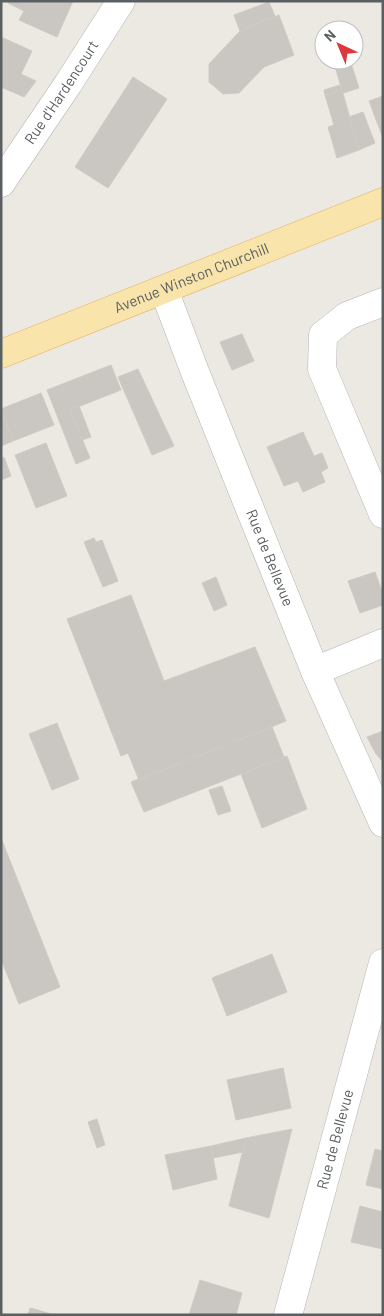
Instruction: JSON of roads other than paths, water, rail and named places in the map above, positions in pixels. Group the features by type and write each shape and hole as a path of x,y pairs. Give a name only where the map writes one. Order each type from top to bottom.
{"main road":[{"name":"Avenue Winston Churchill","path":"1,354 383,202"}],"street":[{"name":"Rue d'Hardencourt","path":"1,183 121,1"},
{"name":"Rue de Bellevue","path":"164,290 194,372 315,670 383,823"},
{"path":"383,302 346,316 323,335 322,369 383,514"},
{"path":"315,670 383,644"},
{"name":"Rue de Bellevue","path":"288,1315 383,963"}]}
